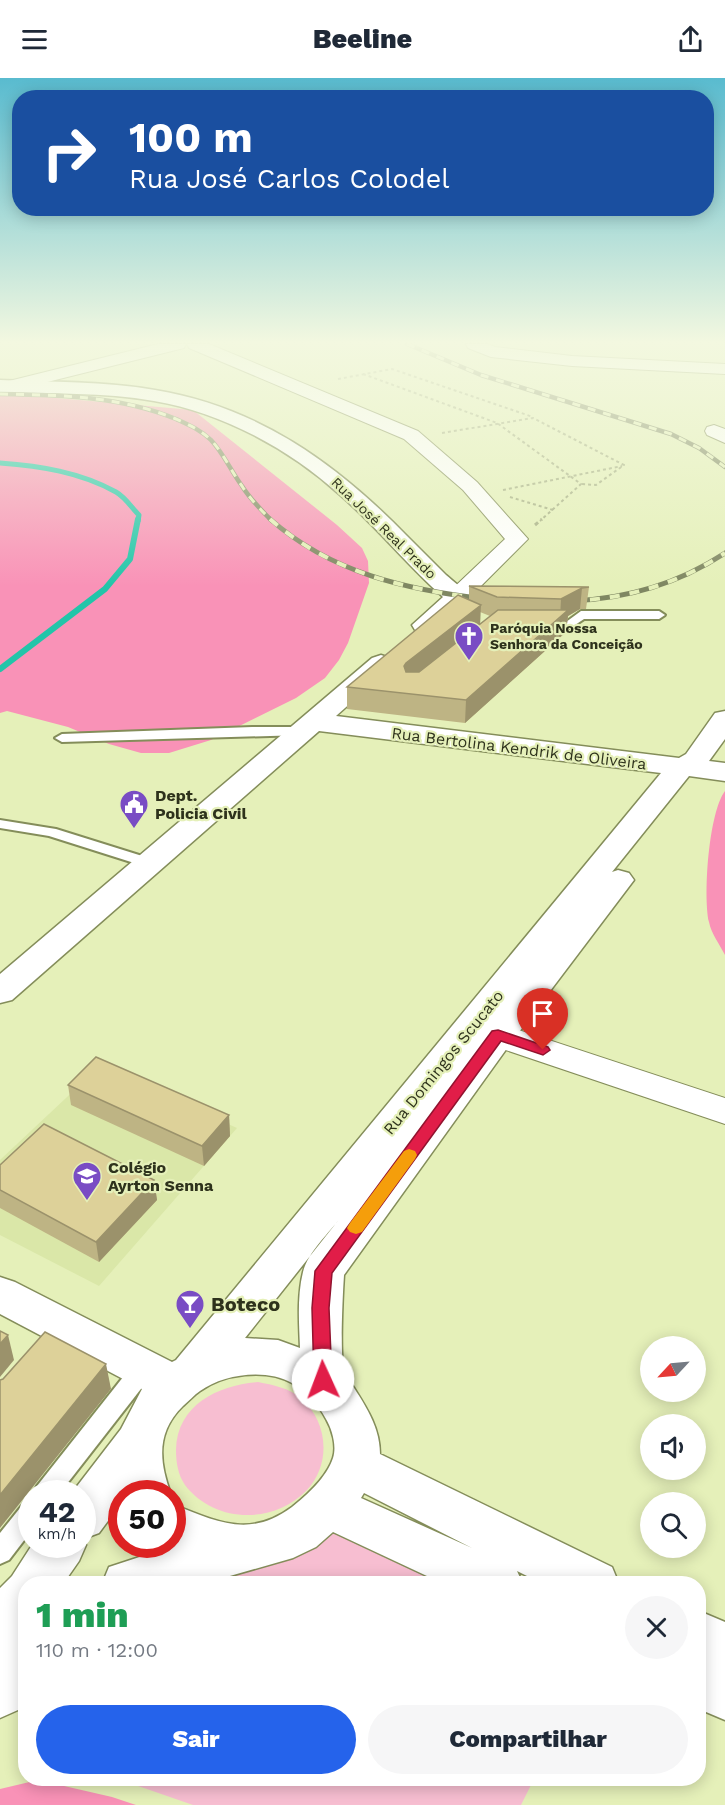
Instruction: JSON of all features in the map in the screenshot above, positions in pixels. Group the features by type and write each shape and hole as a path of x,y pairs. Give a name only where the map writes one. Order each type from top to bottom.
{"street":[{"name":"Rua José Real Prado","path":"243,425 279,443 331,477 384,525 457,605"},
{"path":"0,992 309,727 457,605 517,539 470,486 411,435 386,425"},
{"name":"Rua Domingos Scucato","path":"323,1380 320,1308 324,1271 485,1031 647,807 700,767 725,719"},
{"name":"Rua Bertolina Kendrik de Oliveira","path":"309,727 700,767"},
{"path":"485,1031 725,1111"},
{"name":"Rua Domingos Scucato","path":"139,1441 150,1410 170,1374 485,1031"},
{"path":"0,1294 53,1334 170,1374 227,1357 262,1355 295,1363 323,1380 339,1396 357,1440 355,1466 329,1507 305,1528 275,1543 241,1548 152,1576"},
{"path":"139,1441 139,1473 142,1480"},
{"path":"96,1498 139,1441"},
{"path":"355,1466 578,1576"},
{"path":"329,1507 480,1576"},
{"path":"186,1533 205,1543 241,1548"},
{"path":"39,1576 52,1558"},
{"path":"0,1628 18,1604"},
{"path":"706,1640 725,1649"},
{"path":"0,1692 18,1666"},
{"path":"706,1684 725,1694"}],"lane":[{"path":"526,626 568,625 581,615 659,615"},
{"path":"62,738 309,727"},
{"path":"0,824 51,832 150,863"},
{"path":"60,1480 170,1374"},
{"path":"0,1551 18,1528"}],"path":[{"path":"450,441 441,433 488,425"},
{"path":"499,425 581,484 596,485 624,465"},
{"path":"546,425 624,465"},
{"path":"553,510 509,497 502,490 624,465"},
{"path":"517,539 581,484"}],"shaded area":[{"path":"0,425 211,425 337,525 362,548 368,561 369,583 348,643 339,660 325,678 296,698 211,740 169,753 141,753 109,744 68,727 7,711 0,713"},
{"path":"725,791 725,955 710,926 707,909 707,874 711,834 719,802"},
{"name":"Colégio Ayrton Senna","path":"99,1067 237,1128 99,1286 0,1235 0,1160"},
{"path":"258,1382 275,1386 301,1398 317,1419 323,1443 320,1468 306,1491 277,1510 260,1514 227,1513 211,1507 197,1498 186,1486 186,1480 182,1480 177,1464 178,1434 192,1409 215,1393"},
{"path":"330,1531 452,1576 220,1576"},
{"path":"18,1785 64,1786 136,1805 0,1805 0,1789"},
{"path":"138,1786 530,1786 521,1805 193,1805"}],"building":[{"path":"469,586 589,587 582,588 561,599 497,597"},
{"path":"458,595 481,605 406,663 404,666 406,672 419,672 498,610 568,610 466,700 347,687"},
{"path":"96,1057 229,1115 202,1146 68,1085"},
{"path":"44,1124 154,1180 96,1242 0,1190 0,1165"},
{"path":"0,1331 8,1335 0,1344"},
{"path":"45,1332 106,1364 0,1495 0,1380"}],"waterway":[{"path":"0,463 60,471 88,479 116,492 139,515 138,521"},
{"path":"0,669 105,589 130,559 138,519"}],"railway":[{"path":"189,425 211,440 249,495 270,519"},
{"path":"641,425 671,434 699,448 725,467"},
{"path":"270,519 294,538 344,566 399,584 486,599"},
{"path":"570,601 611,597 651,588 689,573 725,553"}],"slow traffic":[{"path":"356,1228 409,1155"}],"place":[{"name":"Paróquia Nossa Senhora da Conceição","path":"469,662"},
{"name":"Dept. Policia Civil","path":"134,830"},
{"name":"Colégio Ayrton Senna","path":"87,1202"},
{"name":"Boteco","path":"190,1330"}],"route":[{"path":"323,1380 320,1308 324,1271 498,1035 543,1050"}]}
